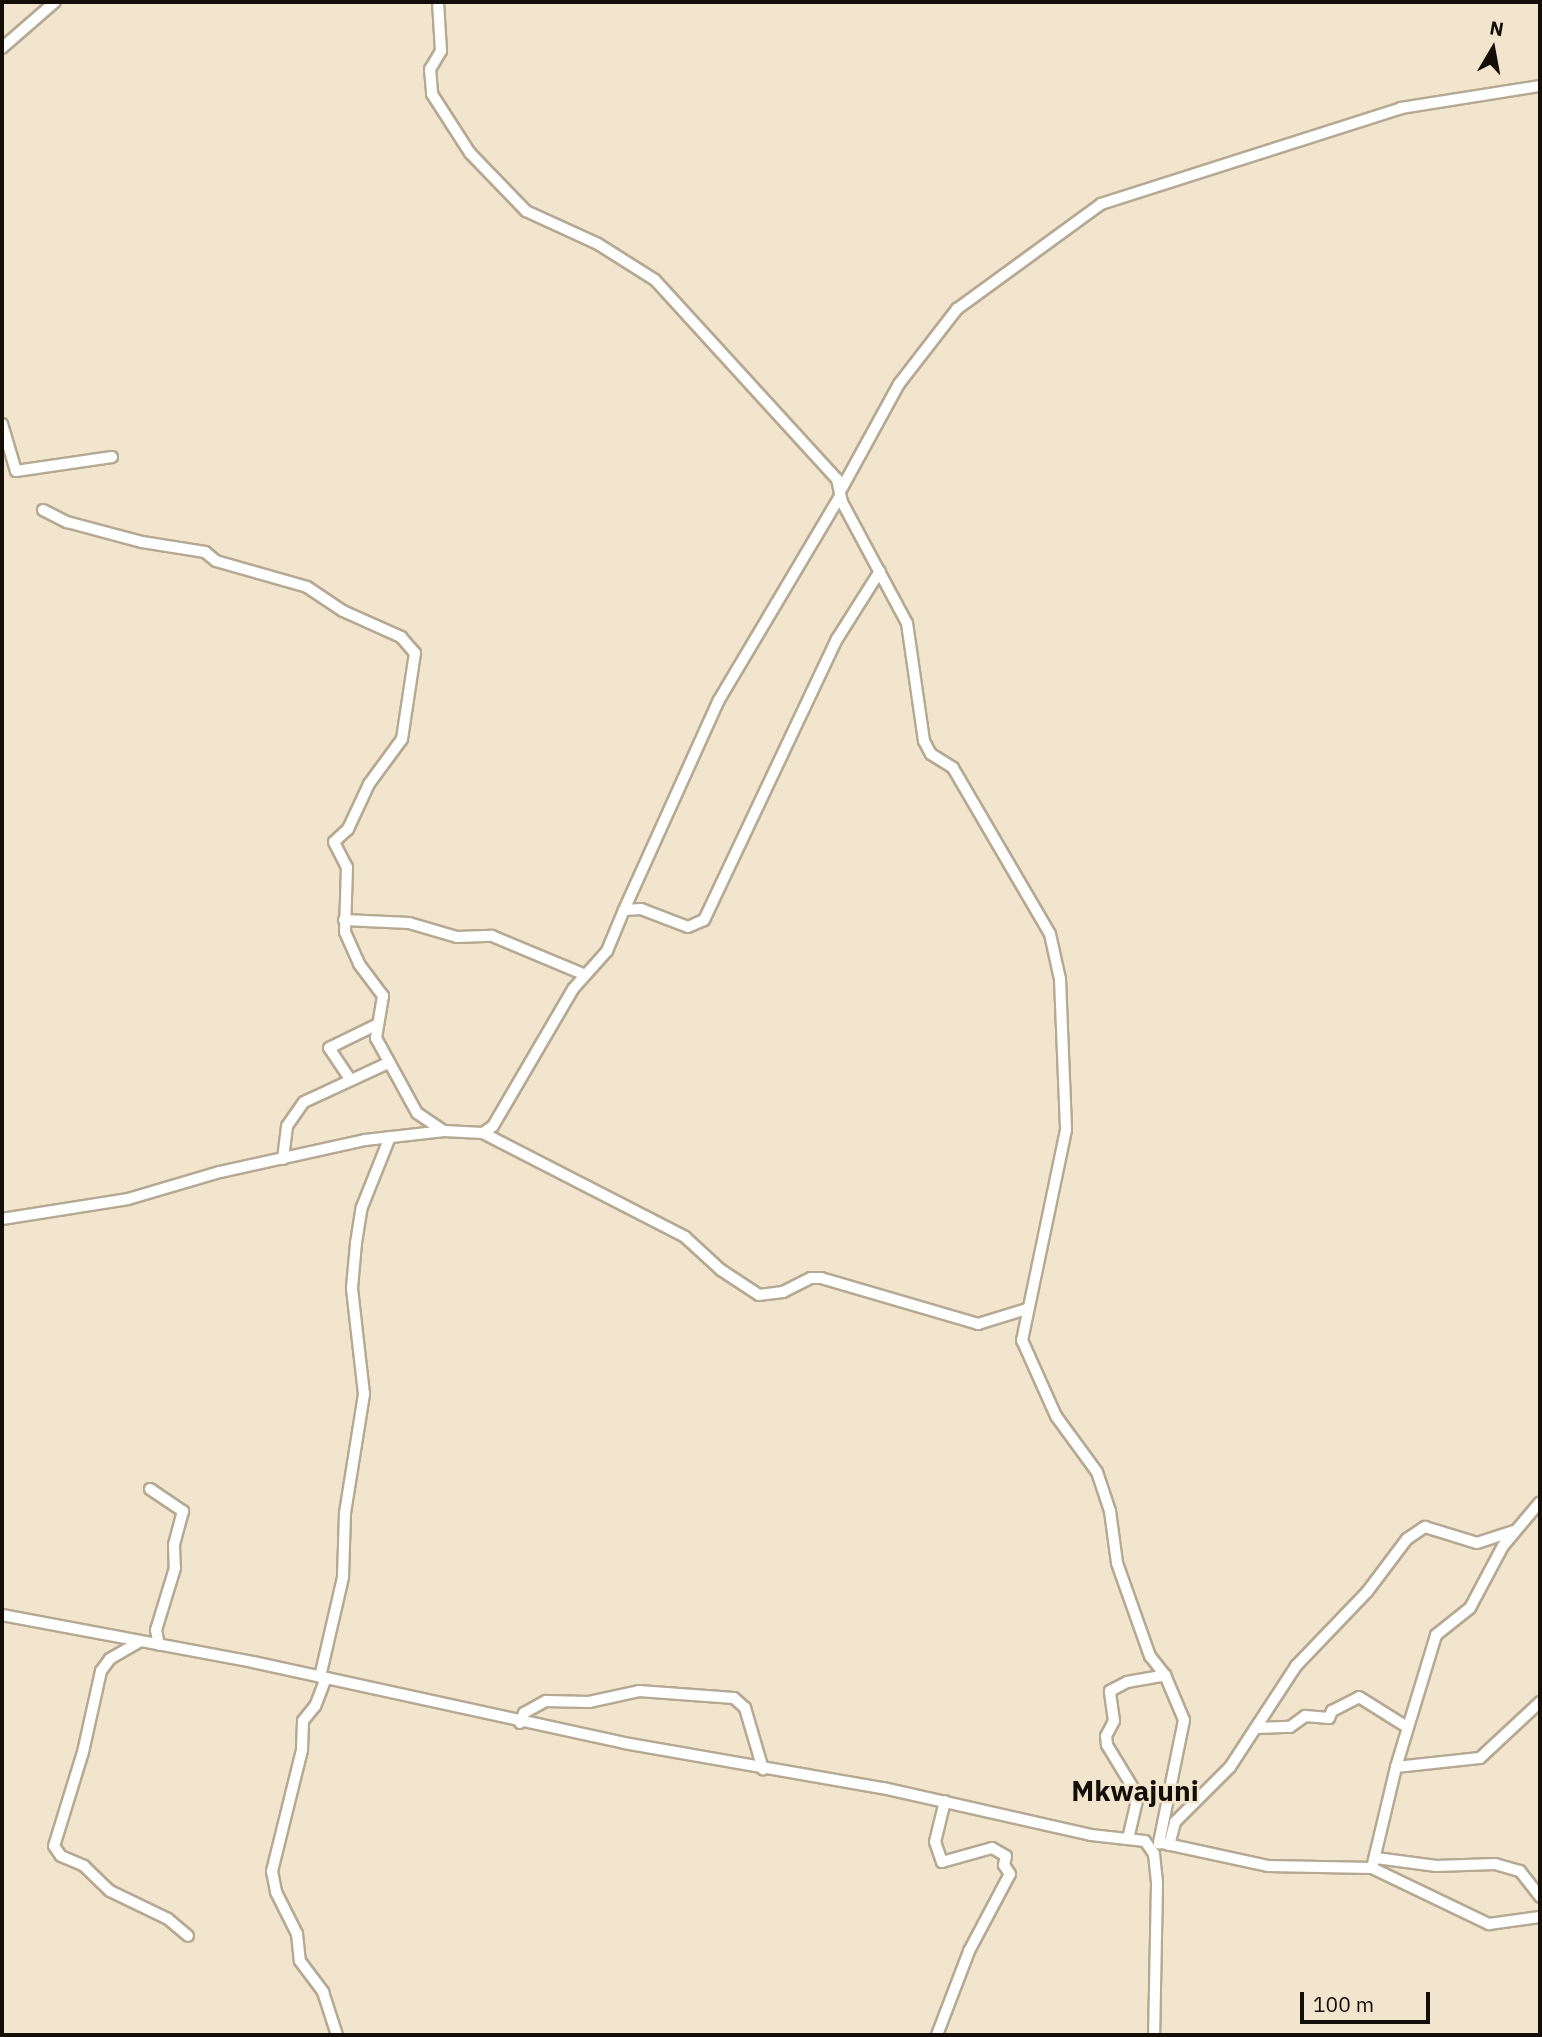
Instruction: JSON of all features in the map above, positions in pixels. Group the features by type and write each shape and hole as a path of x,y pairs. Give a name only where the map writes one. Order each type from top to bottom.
{"street":[{"path":"2,48 55,2"},
{"path":"439,2 441,51 430,69 432,94 470,153 526,211 598,244 655,280 841,492 907,623 924,741 931,754 953,768 1057,953 1066,1130 1022,1327 1025,1353 1056,1416 1097,1472 1110,1511 1117,1563 1150,1656 1165,1675 1185,1731 1172,1766 1164,1844"},
{"path":"483,1133 509,1106 583,974 607,951 719,700 841,492 899,384 957,309 1101,204 1401,107 1540,86"},
{"path":"2,425 16,471 112,457"},
{"path":"43,510 67,522 142,542 205,552 216,561 307,587 343,611 401,637 415,653 407,727 369,784 348,829 334,842 347,867 344,920 359,964 383,996 376,1025 388,1063 417,1113 444,1131"},
{"path":"624,910 641,909 688,927 704,920 837,639 880,571"},
{"path":"344,920 408,923 457,937 492,936 583,974"},
{"path":"350,1079 329,1048 376,1025"},
{"path":"283,1159 287,1126 313,1094 388,1063"},
{"path":"2,1219 128,1199 220,1172 390,1137 444,1131 483,1133 685,1237 721,1270 759,1295 783,1293 811,1278 821,1278 978,1324 1027,1309"},
{"path":"337,2035 323,1992 300,1961 297,1934 276,1892 272,1871 300,1762 303,1721 315,1706 343,1577 345,1513 364,1394 352,1288 356,1243 362,1207 390,1137"},
{"path":"150,1489 183,1511 174,1545 175,1568 156,1630 159,1645"},
{"path":"1374,1863 1396,1767 1436,1635 1470,1608 1513,1531 1540,1502"},
{"path":"1164,1844 1175,1822 1217,1782 1269,1712 1272,1697 1296,1666 1367,1592 1407,1539 1425,1527 1476,1543 1513,1531"},
{"path":"2,1615 323,1677 520,1723 946,1801 1091,1835 1164,1844 1268,1866 1496,1864 1520,1871 1540,1897"},
{"path":"139,1642 110,1659 101,1671 83,1752 54,1846 61,1856 84,1867 110,1891 169,1919 188,1936"},
{"path":"1128,1839 1138,1796 1108,1745 1106,1736 1114,1721 1110,1691 1127,1682 1165,1675"},
{"path":"520,1723 524,1713 546,1701 589,1702 639,1691 734,1698 744,1708 763,1769"},
{"path":"1257,1728 1290,1727 1305,1717 1329,1718 1332,1711 1359,1697 1408,1727"},
{"path":"1396,1767 1480,1758 1540,1702"},
{"path":"937,2035 969,1951 1010,1874 1004,1865 1006,1856 992,1848 942,1862 935,1842 946,1801"},
{"path":"1146,1841 1154,1854 1157,1884 1154,2035"},
{"path":"1374,1863 1489,1924 1540,1917"}],"district":[{"name":"Mkwajuni","path":"1135,1791"}]}
